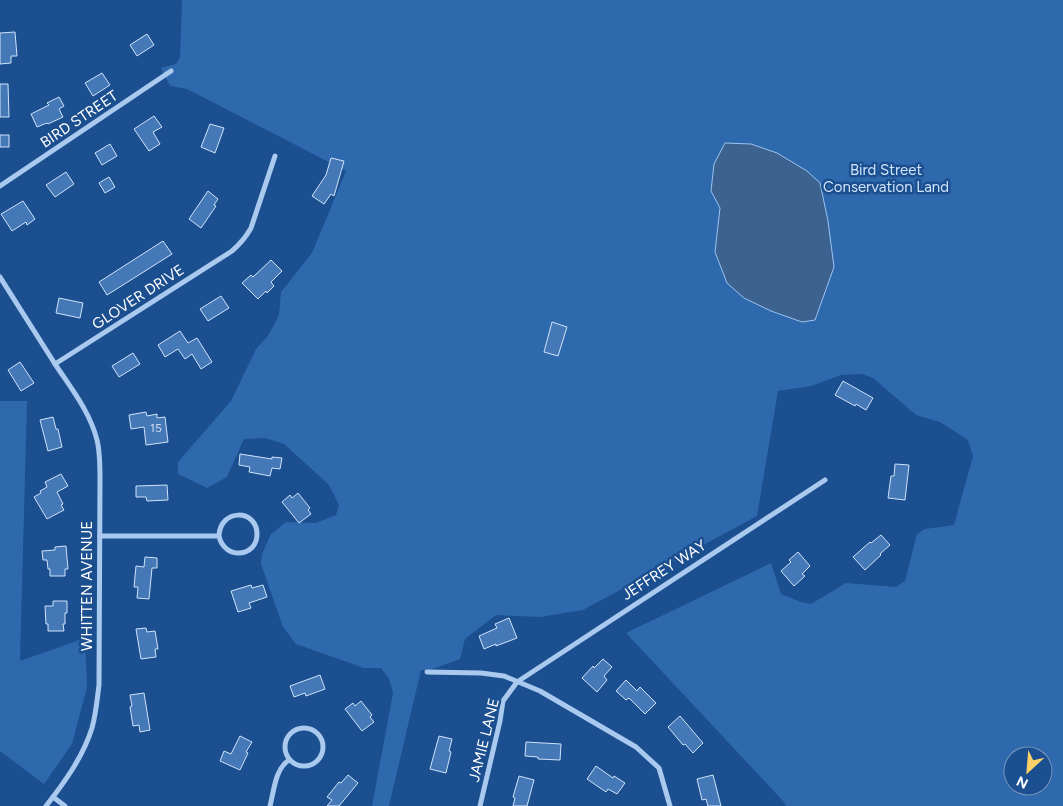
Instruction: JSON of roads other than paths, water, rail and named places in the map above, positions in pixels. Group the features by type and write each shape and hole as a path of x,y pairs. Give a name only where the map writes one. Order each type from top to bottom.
{"street":[{"name":"BIRD STREET","path":"0,186 171,72"},
{"name":"GLOVER DRIVE","path":"55,364 238,246 248,235 251,228 275,156"},
{"path":"0,277 55,364"},
{"name":"WHITTEN AVENUE","path":"46,806 85,746 92,727 96,707 99,669 100,466 97,440 84,410 55,364"},
{"name":"JEFFREY WAY","path":"516,682 825,480"},
{"path":"236,515 250,520 255,525 257,532 253,546 247,551 240,553 232,553 226,549 221,543 219,536 223,522 229,517 236,515"},
{"path":"100,536 219,536"},
{"path":"427,672 481,673 504,676 540,691 636,747 659,768 670,806"},
{"name":"JAMIE LANE","path":"480,806 503,701 516,682"},
{"path":"305,728 318,734 323,748 317,762 303,766 289,760 284,746 286,738 291,732 305,728"},
{"path":"270,806 281,767 289,760"},
{"path":"52,797 65,806"}],"park label":[{"name":"Bird Street Conservation Land","path":"886,178"}]}
